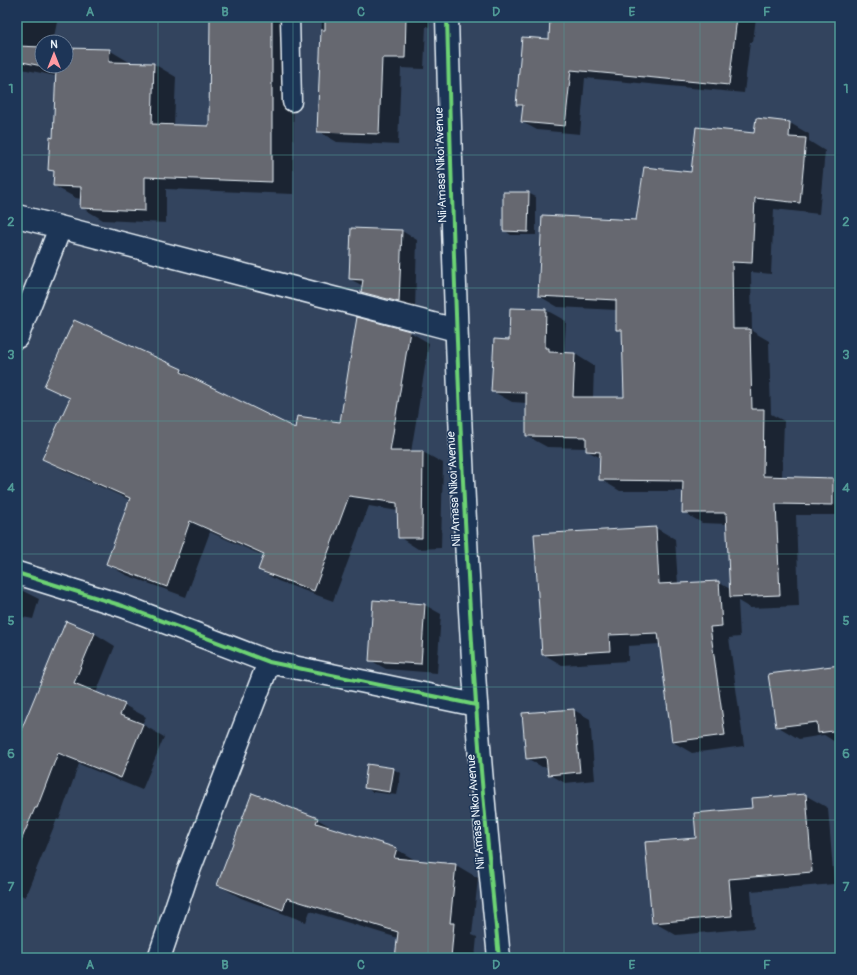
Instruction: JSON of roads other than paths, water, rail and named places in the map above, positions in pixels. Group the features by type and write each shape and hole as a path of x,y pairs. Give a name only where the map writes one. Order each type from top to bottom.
{"street":[{"name":"Nii Amasa Nikoi Avenue","path":"447,17 456,330 476,705 499,958"},
{"path":"17,216 456,330"},
{"path":"17,337 60,228"},
{"path":"17,573 123,606 270,662 476,705"},
{"path":"159,958 189,870 270,662"}],"lane":[{"path":"290,17 292,102"}]}
